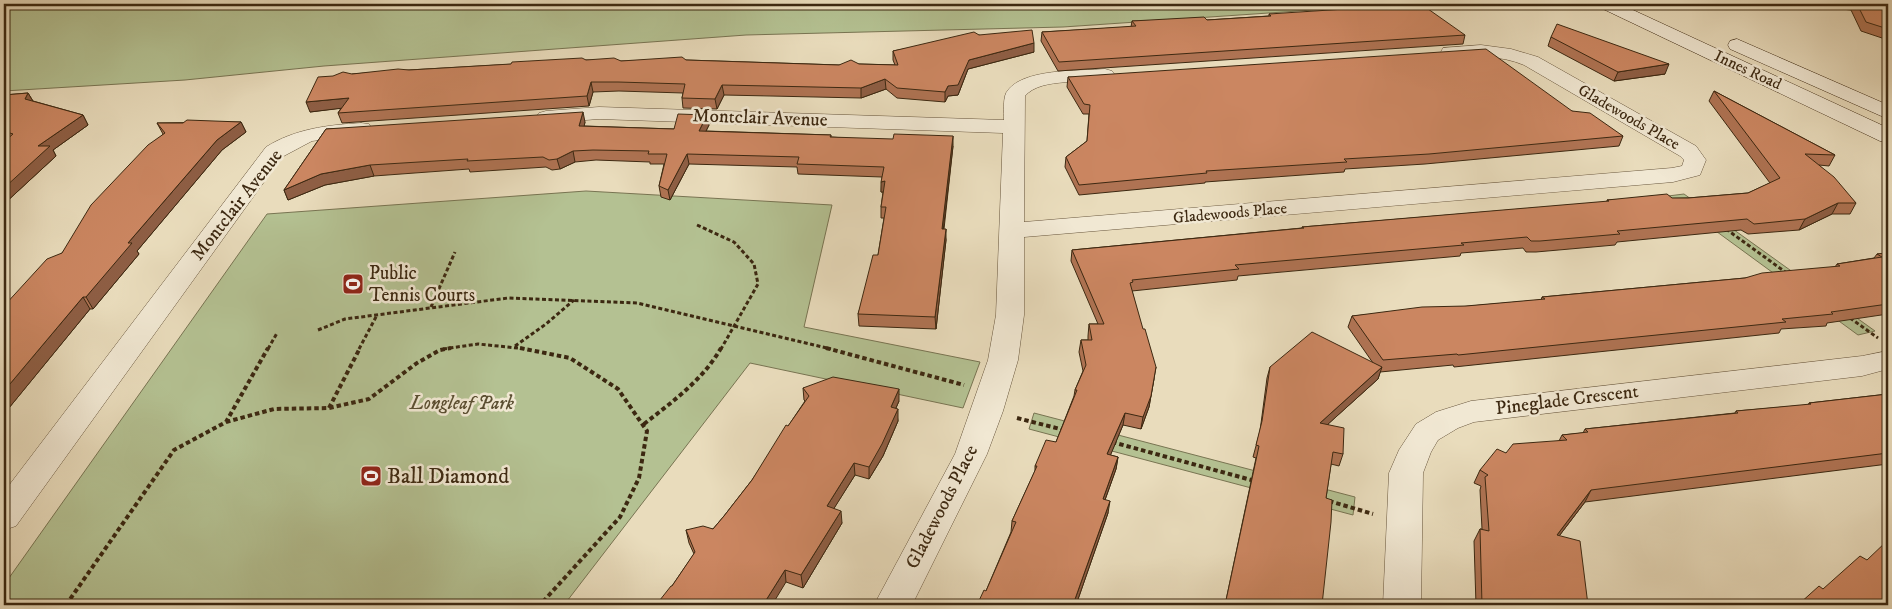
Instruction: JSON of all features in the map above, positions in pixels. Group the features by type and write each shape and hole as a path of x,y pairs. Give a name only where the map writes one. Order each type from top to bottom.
{"street":[{"name":"Innes Road","path":"1607,4 1888,136"},
{"path":"1646,4 1691,24"},
{"name":"Innes Road","path":"1718,36 1888,113"},
{"name":"Gladewoods Place","path":"1012,231 1673,176 1692,170 1695,160 1688,151 1521,56 1486,50 1431,53"},
{"name":"Gladewoods Place","path":"893,605 971,454 990,402 1002,360 1010,315 1015,95 1023,85 1048,79 1127,74"},
{"name":"Montclair Avenue","path":"529,118 600,113 1014,126"},
{"name":"Montclair Avenue","path":"4,517 274,152 300,138 322,132 382,128"},
{"name":"Pineglade Crescent","path":"1402,605 1406,473 1415,450 1427,432 1447,420 1471,412 1862,366 1884,350"}],"path":[{"path":"644,424 685,392 714,361 758,284 754,264 734,242 697,225"},
{"path":"1722,226 1793,277"},
{"path":"431,308 456,252"},
{"path":"318,330 345,319 508,298 637,303 829,349 990,402 1073,432"},
{"path":"514,347 546,324 574,300"},
{"path":"328,408 377,314"},
{"path":"1848,317 1884,350"},
{"path":"226,422 277,333"},
{"path":"66,605 174,450 226,422 274,410 328,408 369,399 418,363 440,350 478,344 514,347 570,358 618,389 648,430 639,478 620,517 540,605"},
{"path":"1102,440 1264,483"},
{"path":"1321,499 1378,515 1406,513"}],"green space":[{"path":"4,4 1401,4 1063,27 746,35 324,66 185,80 4,91"},
{"name":"Longleaf Park","path":"586,191 832,205 804,327 980,362 963,408 750,363 564,605 4,605 4,585 267,214"},
{"path":"1684,194 1875,331 1858,335 1668,196"},
{"path":"1034,413 1355,497 1353,515 1029,429"}],"building":[{"path":"1421,4 1465,35 1059,62 1042,32 1136,26 1132,21 1204,17 1207,20"},
{"path":"1857,4 1888,4 1888,29 1866,22"},
{"path":"1557,24 1669,64 1618,72 1551,37"},
{"path":"1032,30 1034,43 969,60 958,85 948,86 945,92 897,88 885,79 861,88 722,85 715,99 682,98 685,84 591,82 587,96 338,113 349,98 306,102 318,77 333,76 343,72 352,74 398,69 511,64 512,62 582,58 586,60 614,58 621,61 682,57 686,60 839,65 851,60 859,64 898,65 893,51 974,32 979,35"},
{"path":"1486,49 1572,111 1590,113 1623,136 1429,154 1344,159 1347,162 1206,171 1207,173 1079,185 1066,157 1087,141 1090,105 1084,104 1068,77"},
{"path":"1714,91 1835,155 1805,154 1834,177 1856,203 1838,203 1805,219 1754,224 1747,219 1617,231 1620,234 1540,241 1531,241 1527,237 1461,243 1464,245 1235,265 1239,269 1132,280 1133,282 1130,283 1156,367 1151,396 1143,417 1125,413 1107,454 1118,457 1103,499 1110,501 1074,602 1071,601 1070,605 977,605 984,590 986,591 1016,522 1012,521 1037,466 1035,466 1046,440 1056,442 1077,390 1075,390 1086,365 1081,340 1092,340 1089,324 1104,324 1072,250 1304,228 1302,227 1609,201 1607,200 1667,194 1672,198 1688,198 1748,193 1780,178"},
{"path":"28,93 25,99 83,115 38,146 50,146 4,188 4,142 13,134 4,131 4,95"},
{"path":"583,112 579,126 674,129 678,114 707,115 699,131 893,139 894,134 953,136 942,229 946,229 935,317 858,314 873,255 878,255 886,207 881,207 885,181 881,182 884,167 797,164 799,157 687,154 668,190 659,186 667,154 648,154 649,151 593,150 573,151 557,159 549,160 543,157 467,161 468,159 370,165 321,174 284,190 326,129"},
{"path":"187,120 241,122 217,140 128,243 132,243 86,297 83,297 4,391 4,306 47,259 62,253 91,205 148,145 165,133 157,123 183,123"},
{"path":"1888,253 1888,304 1831,312 1833,314 1782,319 1786,322 1458,355 1383,360 1352,316 1422,307 1466,306 1545,299 1542,297 1745,278 1762,273 1840,266 1837,264 1882,257 1877,254"},
{"path":"1312,332 1382,367 1320,423 1344,428 1343,454 1333,452 1326,498 1332,500 1322,605 1225,605 1259,446 1256,445 1262,421 1270,367"},
{"path":"833,377 899,389 891,407 898,409 869,467 854,463 827,506 841,511 801,575 785,570 763,605 656,605 672,586 695,552 686,530 703,526 713,529 752,480 786,425 788,426 809,396 803,388"},
{"path":"1888,394 1888,453 1591,490 1557,535 1580,541 1588,605 1482,605 1480,529 1489,531 1485,477 1488,475 1480,470 1497,449 1506,453 1513,444 1567,440 1562,435 1588,432 1585,429 1738,413 1736,411"},
{"path":"1888,540 1888,605 1799,604 1819,586 1823,589 1860,556 1867,560"}],"place":[{"name":"Public Tennis Courts","path":"353,284"},
{"name":"Ball Diamond","path":"371,476"}]}
